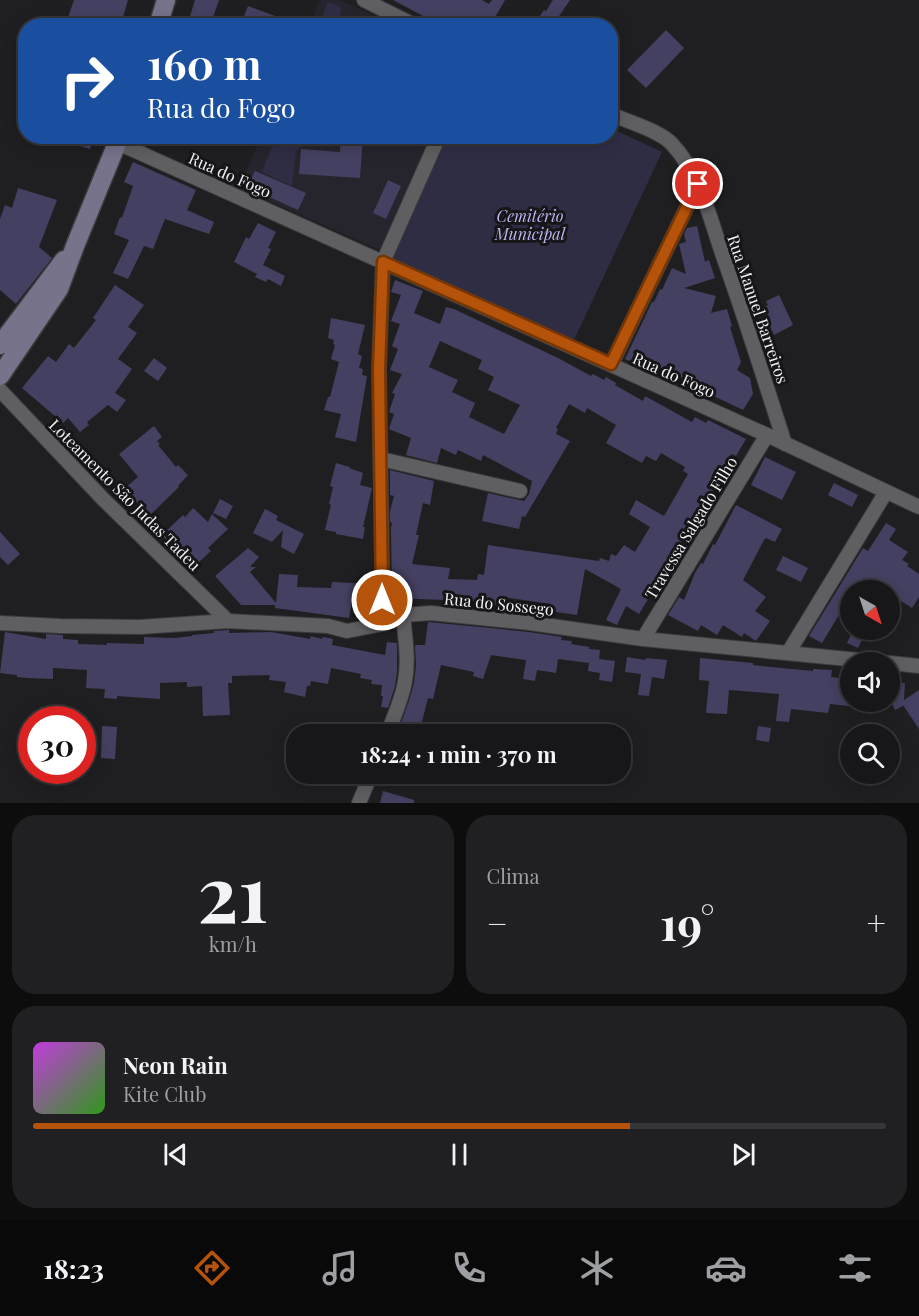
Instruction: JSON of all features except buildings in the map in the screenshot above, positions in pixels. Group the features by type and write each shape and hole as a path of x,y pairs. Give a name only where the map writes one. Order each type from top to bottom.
{"main road":[{"path":"160,18 166,0"},
{"path":"0,376 59,290 117,144"},
{"path":"0,345 75,246"}],"street":[{"path":"364,0 400,18"},
{"name":"Rua Manuel Barreiros","path":"618,117 660,135 670,142 698,184 740,303 785,444"},
{"name":"Rua do Fogo","path":"128,144 767,435 919,507"},
{"path":"383,624 379,368 383,262 435,144"},
{"path":"611,364 698,184"},
{"name":"Loteamento São Judas Tadeu","path":"0,390 103,499 228,621"},
{"name":"Travessa Salgado Filho","path":"643,639 767,435"},
{"path":"381,459 520,491"},
{"path":"788,653 886,492"},
{"name":"Rua do Sossego","path":"0,623 140,627 228,621 328,626 347,631 383,624 403,615 430,613 530,623 643,639 840,658"},
{"path":"391,724 406,680 403,615"},
{"name":"Rua do Sossego","path":"900,664 919,666"},
{"path":"359,803 367,784"}],"shaded area":[{"path":"320,0 339,0 380,18 312,18"},
{"path":"258,144 427,144 380,250 239,188"}],"green space":[{"path":"328,2 341,7 340,18 322,18"},
{"name":"Cemitério Municipal","path":"618,131 662,152 574,340 392,261 444,144 618,144"},
{"path":"273,144 306,144 296,150 292,186 262,172"}],"route":[{"path":"382,600 379,368 383,262 611,364 698,184"}]}
